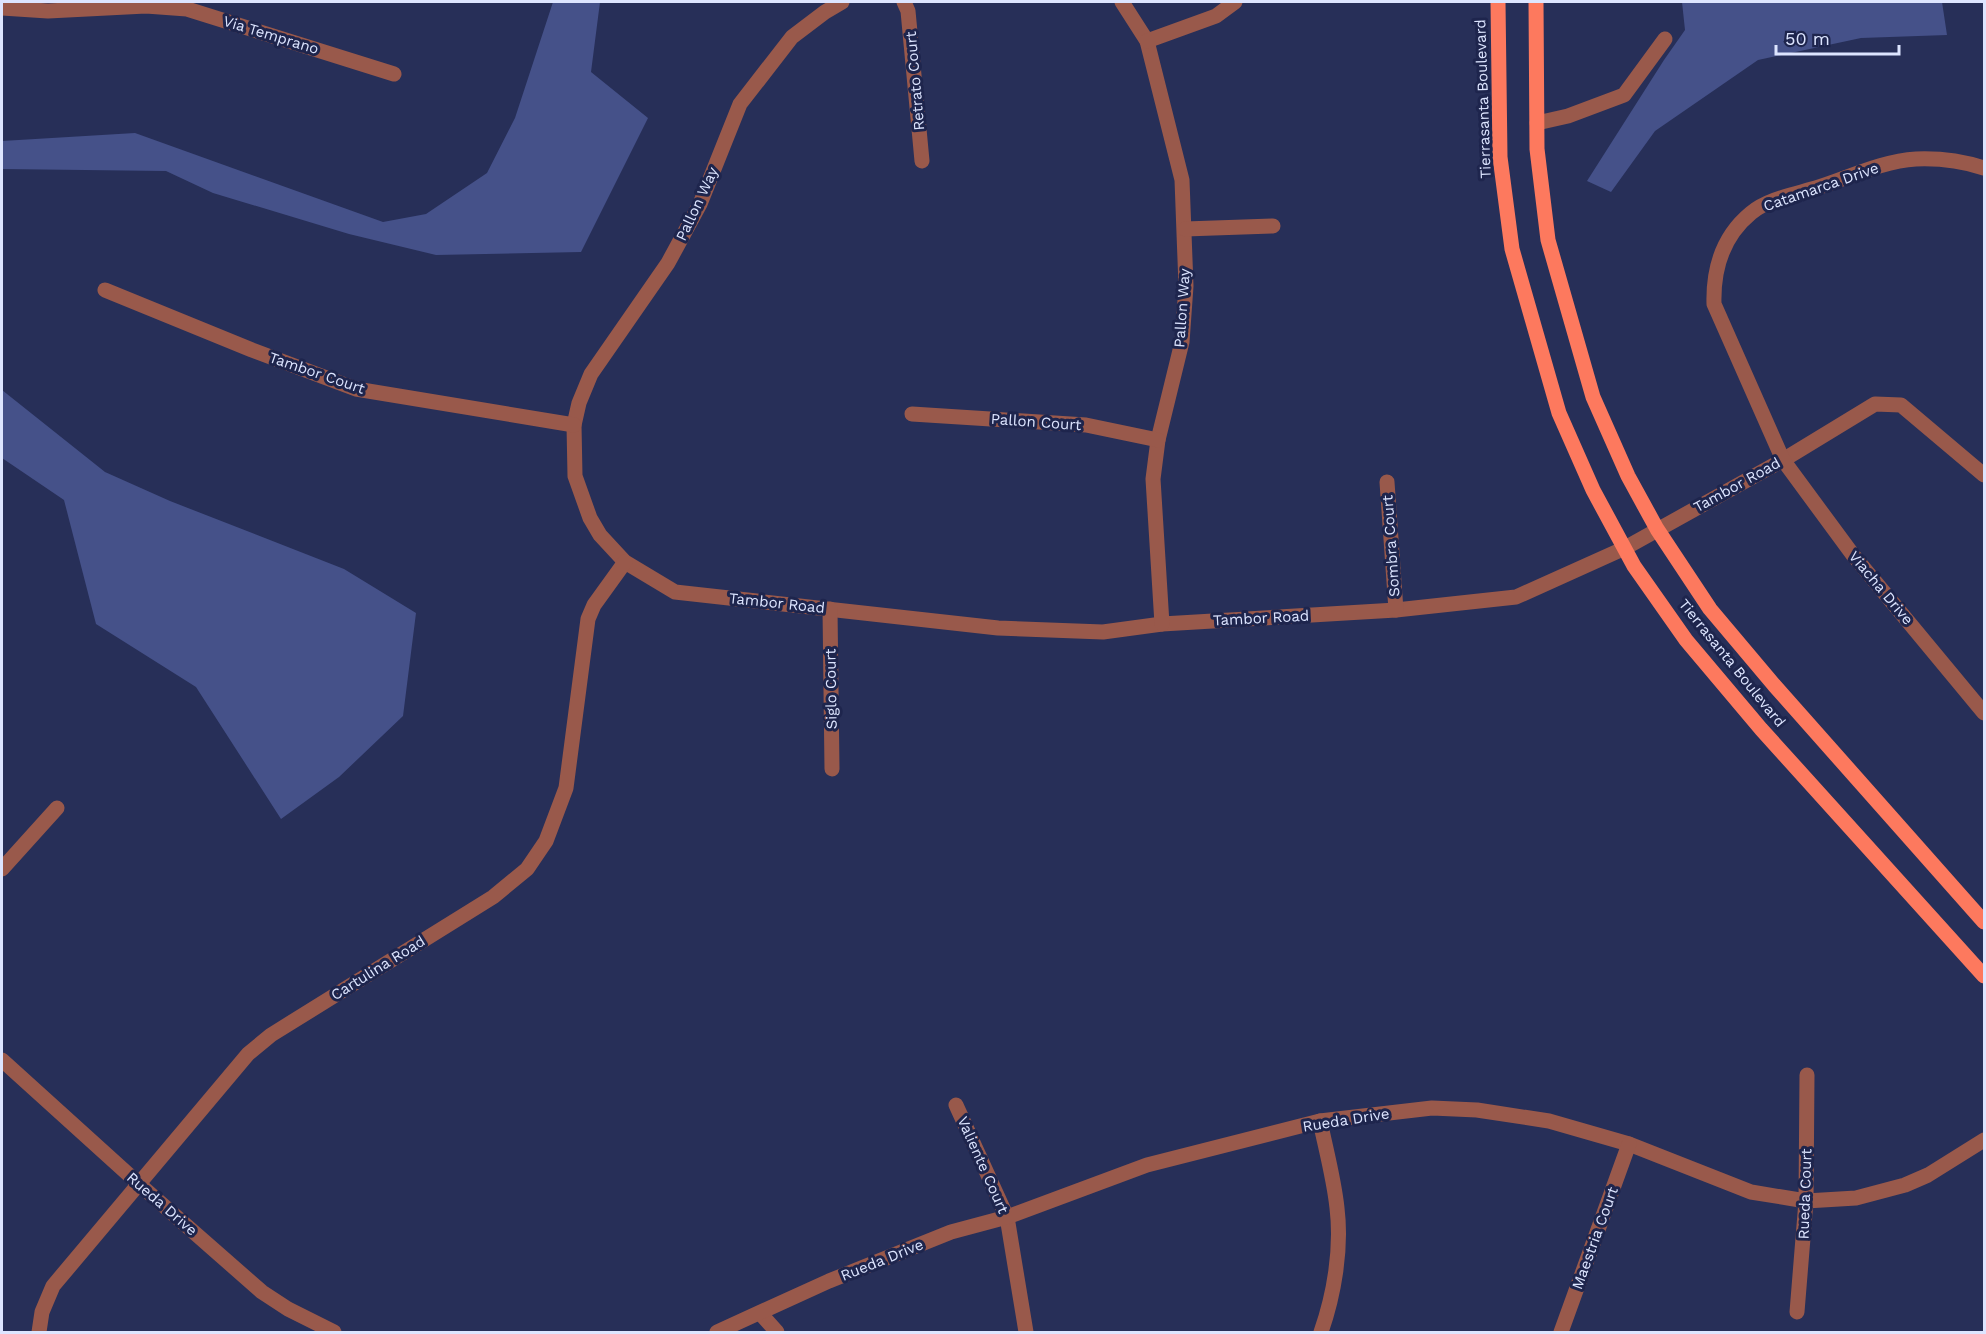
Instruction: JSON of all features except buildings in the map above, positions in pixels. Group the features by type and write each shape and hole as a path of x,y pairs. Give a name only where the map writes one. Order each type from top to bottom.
{"main road":[{"name":"Tierrasanta Boulevard","path":"1498,2 1500,157 1512,249 1559,412 1593,490 1634,566 1686,640 1746,711 1984,976"},
{"name":"Tierrasanta Boulevard","path":"1536,2 1538,149 1548,240 1593,397 1628,476 1657,529 1710,609 1774,685 1984,921"}],"street":[{"name":"Pallon Way","path":"574,425 579,403 591,374 668,263 700,204 740,104 792,37 842,2"},
{"name":"Retrato Court","path":"904,2 908,11 922,161"},
{"name":"Pallon Way","path":"1122,2 1147,41 1182,180 1186,286 1182,342 1158,440 1153,479 1162,624"},
{"path":"1147,41 1216,16 1235,2"},
{"name":"Via Temprano","path":"2,8 48,11 146,6 187,9 394,74"},
{"path":"1537,123 1568,116 1624,95 1665,39"},
{"name":"Catamarca Drive","path":"1783,460 1714,304 1715,273 1719,258 1732,233 1750,213 1761,206 1897,161 1944,160 1984,168"},
{"path":"1185,229 1273,226"},
{"name":"Tambor Court","path":"105,290 252,350 356,389 574,425"},
{"name":"Tambor Road","path":"574,425 574,476 590,518 600,535 626,562 675,592 998,628 1103,632 1162,624 1396,610 1516,597 1624,548 1783,460 1875,404 1901,405 1984,475"},
{"name":"Pallon Court","path":"912,414 1086,425 1158,440"},
{"name":"Viacha Drive","path":"1783,460 1853,555 1984,712"},
{"name":"Sombra Court","path":"1387,482 1396,610"},
{"name":"Cartulina Road","path":"39,1332 42,1312 53,1287 248,1054 271,1035 493,897 527,868 546,841 566,788 588,619 594,605 626,562"},
{"name":"Siglo Court","path":"830,609 832,769"},
{"path":"2,869 57,808"},
{"name":"Rueda Drive","path":"2,1059 262,1292 288,1309 334,1332"},
{"name":"Rueda Court","path":"1797,1312 1806,1201 1807,1075"},
{"name":"Valiente Court","path":"956,1105 1007,1217 1026,1332"},
{"name":"Rueda Drive","path":"717,1332 829,1281 951,1232 1007,1217 1147,1165 1320,1121 1432,1108 1477,1110 1550,1121 1629,1144 1751,1192 1806,1201 1857,1198 1905,1185 1928,1174 1984,1140"},
{"path":"1320,1121 1337,1209 1339,1242 1328,1311 1320,1332"},
{"name":"Maestria Court","path":"1561,1332 1629,1144"},
{"path":"760,1313 777,1332"}],"shaded area":[{"path":"553,2 600,2 591,72 648,118 581,252 436,255 349,234 213,193 166,171 2,169 2,141 135,133 383,222 426,214 487,173 515,118"},
{"path":"1682,2 1942,2 1947,35 1861,38 1758,60 1655,131 1611,192 1587,181 1685,30"},
{"path":"2,390 105,472 170,501 344,569 416,613 403,716 339,777 281,819 196,687 96,624 64,500 2,458"}]}
